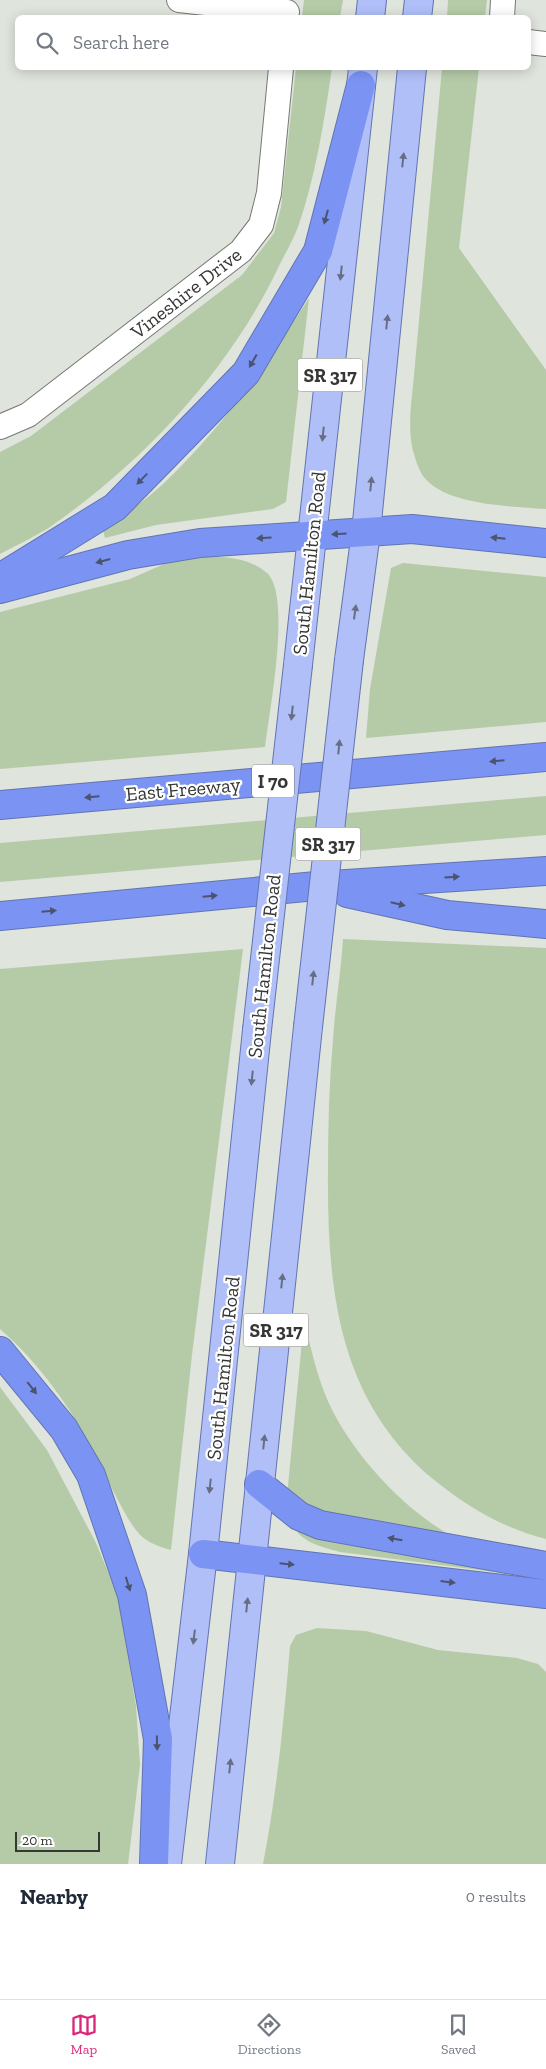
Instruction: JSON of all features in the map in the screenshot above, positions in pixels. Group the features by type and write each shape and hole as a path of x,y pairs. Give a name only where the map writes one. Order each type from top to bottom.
{"highway":[{"path":"0,578 116,506 246,373 318,250 362,76"},
{"path":"0,589 128,555 200,543 412,529 546,544"},
{"name":"East Freeway","path":"0,805 546,756"},
{"path":"0,916 316,886 546,871"},
{"path":"316,886 447,915 546,924"},
{"path":"0,1351 64,1429 91,1475 132,1595 158,1739 154,1864"},
{"path":"259,1484 299,1516 320,1525 546,1566"},
{"path":"203,1554 546,1594"}],"main road":[{"path":"370,15 372,0"},
{"path":"417,15 419,0"},
{"name":"SR 317","path":"220,1864 308,1027 349,660 366,532 412,70"},
{"name":"South Hamilton Road","path":"167,1864 203,1554 257,1030 362,76"}],"street":[{"path":"179,0 287,10"},
{"path":"502,15 504,0"},
{"path":"531,42 546,44"},
{"name":"Vineshire Drive","path":"0,427 4,428 28,415 241,251 261,225 269,193 281,70"}],"green space":[{"path":"304,0 343,0 340,15 302,15"},
{"path":"448,0 487,0 485,15 447,15"},
{"path":"296,70 332,70 319,148 310,188 298,227 260,303 236,341 210,377 181,411 117,475 47,529 0,554 0,452 31,436 242,275 274,233 281,207"},
{"path":"442,70 479,70 459,248 546,370 546,509 480,503 463,499 433,486 423,476 413,451 410,432 411,403"},
{"path":"309,298 286,502 273,509 156,525 105,538 103,530 156,490 184,463 223,419 242,396"},
{"path":"198,556 234,558 252,563 267,573 274,586 278,605 277,656 265,747 0,769 0,612 130,579 164,564"},
{"path":"403,563 546,577 546,722 366,738 370,689 391,568"},
{"path":"546,796 546,835 0,882 0,843"},
{"path":"343,939 546,948 546,1539 500,1523 459,1499 433,1479 401,1448 376,1413 357,1377 344,1338 335,1298 330,1256 328,1213 331,1072"},
{"path":"243,949 192,1355 171,1550 143,1538 136,1530 120,1504 87,1438 65,1404 28,1357 0,1329 0,969"},
{"path":"303,1331 307,1332 320,1379 333,1411 355,1446 382,1480 412,1508 439,1529 479,1551 534,1577 340,1552 316,1545 300,1535 291,1520 287,1496"},
{"path":"0,1387 47,1450 96,1543 118,1596 136,1706 140,1765 128,1864 0,1864"},
{"path":"317,1628 366,1631 438,1650 517,1658 538,1664 546,1672 546,1864 263,1864 279,1755 290,1646 296,1635"}]}
